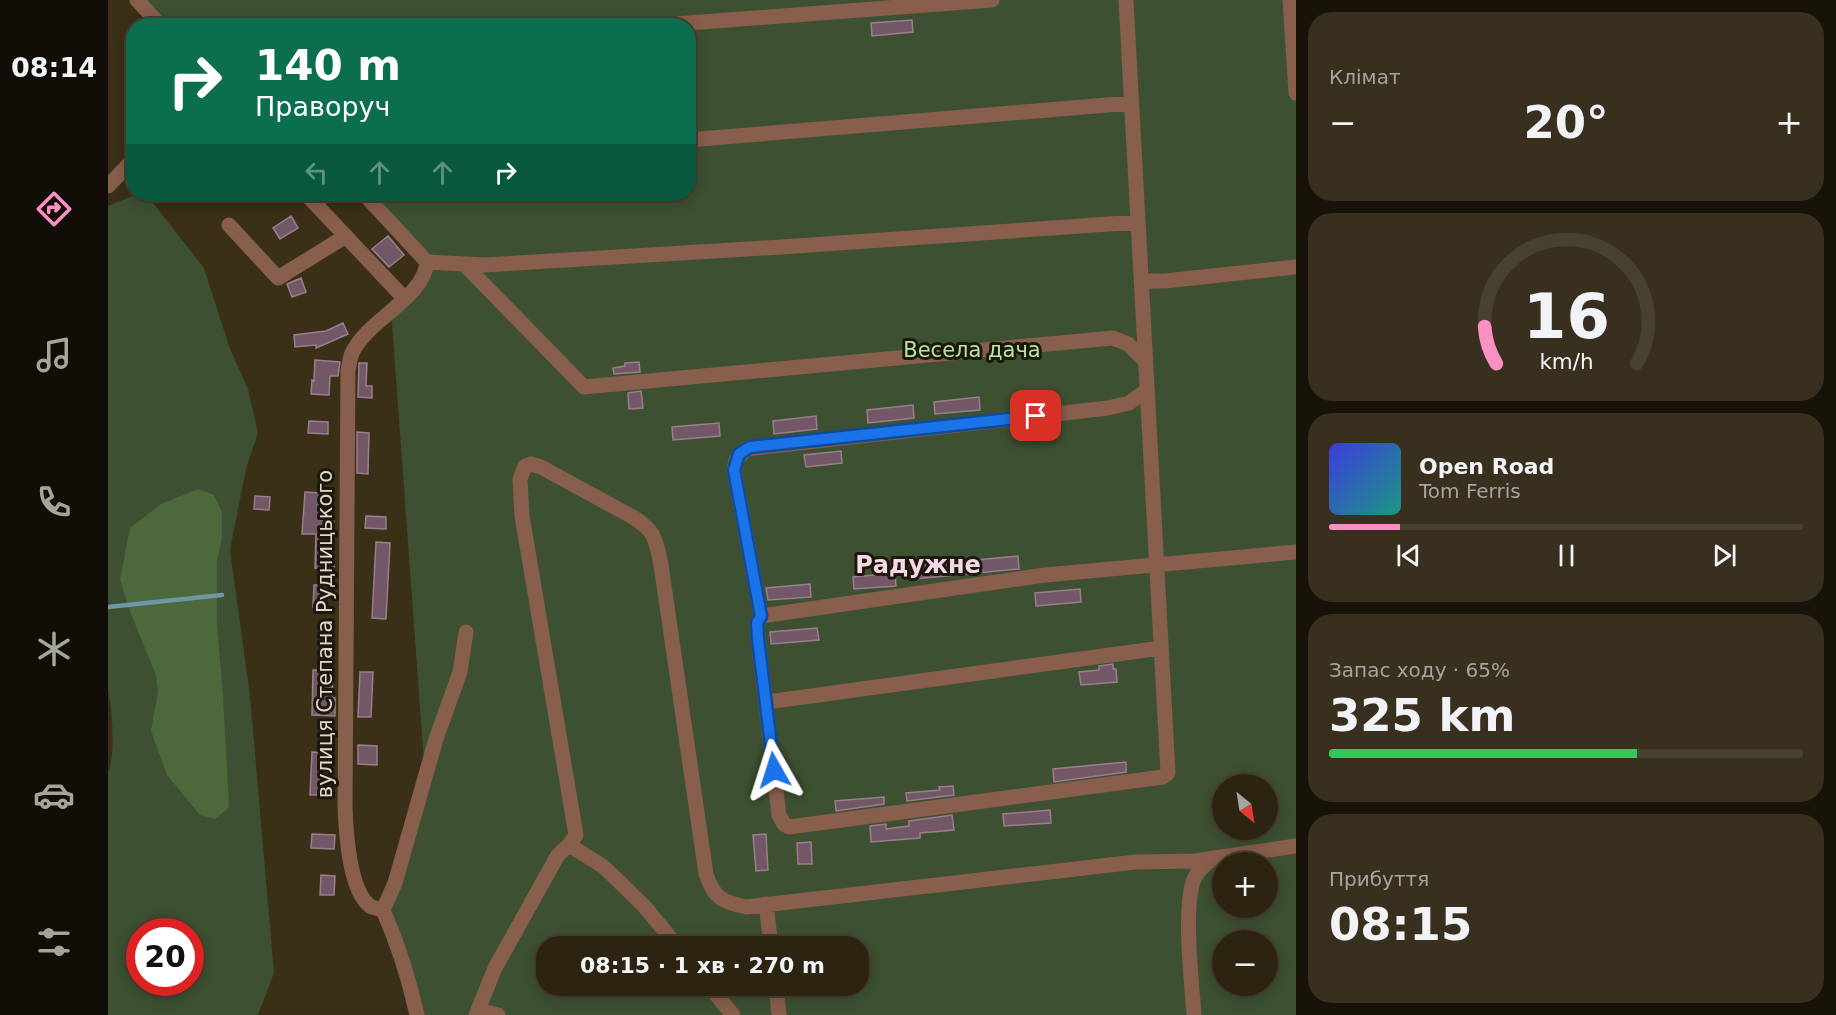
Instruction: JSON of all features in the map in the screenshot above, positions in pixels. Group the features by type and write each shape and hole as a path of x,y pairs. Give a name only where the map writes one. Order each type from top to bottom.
{"street":[{"path":"137,0 154,18"},
{"path":"696,22 992,0"},
{"path":"1126,0 1168,773 1163,777 789,828 784,824 779,815 757,623 761,616 734,470 736,460 746,449 1108,408 1129,403 1147,390"},
{"path":"1290,0 1296,93"},
{"path":"696,139 1131,103"},
{"path":"108,186 126,167"},
{"path":"313,201 404,298"},
{"path":"370,201 426,262 484,265 1138,222"},
{"path":"229,225 278,278 346,236"},
{"name":"вулиця Степана Рудницького","path":"417,1015 407,974 383,910 370,906 361,894 347,852 345,796 348,371 352,352 426,274 426,262"},
{"path":"464,264 584,387 1113,338 1128,344 1145,361"},
{"path":"1141,281 1165,281 1296,267"},
{"path":"498,1015 477,1012 495,968 558,855 576,835 522,516 520,479 525,466 531,464 541,467 644,524 652,533 657,544 706,874 711,889 720,898 746,907 1124,863 1212,858"},
{"path":"761,616 1045,575 1296,552"},
{"path":"383,910 395,883 436,739 460,672 466,632"},
{"path":"767,702 1161,648"},
{"path":"569,845 604,867 645,907 669,936"},
{"path":"1255,852 1296,846"},
{"path":"1194,1015 1188,899 1201,867 1212,859"},
{"path":"766,904 770,936"},
{"path":"717,996 733,1015"},
{"path":"777,996 779,1015"}],"green space":[{"name":"Весела дача","path":"137,0 1296,0 1296,1015 417,1015 383,910 425,776 391,310 426,262 370,201 696,201 696,18 154,18"},
{"path":"126,199 126,201 151,201 204,268 230,349 248,389 258,433 246,469 230,550 250,696 274,973 258,1015 108,1015 108,772 113,743 108,690 108,206"},
{"path":"198,489 214,495 222,512 222,537 217,561 217,626 229,807 215,819 200,815 167,775 151,731 158,691 156,675 131,614 120,579 130,528 161,504"}],"building":[{"path":"912,20 913,32 872,36 871,23"},
{"path":"291,216 298,228 280,239 273,228"},
{"path":"388,236 404,255 389,267 372,249"},
{"path":"301,278 306,292 292,297 287,284"},
{"path":"343,323 348,334 316,348 316,345 295,347 294,335 326,331"},
{"path":"315,360 340,362 338,376 330,376 329,395 311,394"},
{"path":"639,362 640,372 614,374 613,368 625,366 625,363"},
{"path":"359,363 367,363 366,386 372,386 372,398 358,397"},
{"path":"641,391 643,408 629,409 628,393"},
{"path":"979,397 980,410 935,414 934,402"},
{"path":"913,405 914,418 868,423 867,410"},
{"path":"816,416 817,429 774,434 773,421"},
{"path":"309,421 328,422 328,434 308,433"},
{"path":"719,423 720,436 673,440 672,427"},
{"path":"357,432 369,433 368,474 357,473"},
{"path":"841,451 842,463 806,467 804,455"},
{"path":"305,492 321,493 320,520 334,521 332,557 334,557 334,569 315,568 316,534 302,534"},
{"path":"255,496 270,497 269,510 254,509"},
{"path":"366,516 386,517 386,529 365,528"},
{"path":"376,542 390,543 386,619 372,618"},
{"path":"1018,556 1019,569 915,579 914,566"},
{"path":"895,573 896,586 854,589 853,577"},
{"path":"810,584 811,597 768,600 766,588"},
{"path":"314,585 325,585 325,607 313,607"},
{"path":"1080,589 1081,602 1036,606 1035,593"},
{"path":"817,628 819,640 771,644 770,632"},
{"path":"1113,664 1113,669 1116,669 1117,682 1081,685 1079,672 1099,670 1099,666"},
{"path":"313,670 333,671 332,698 335,698 335,716 312,715"},
{"path":"360,672 373,672 371,717 358,717"},
{"path":"358,745 377,746 377,765 358,764"},
{"path":"312,752 330,753 329,795 310,795"},
{"path":"1126,762 1126,772 1054,782 1053,769"},
{"path":"953,786 954,795 907,801 906,793 940,790 939,787"},
{"path":"884,797 884,804 836,811 835,801"},
{"path":"1050,810 1051,823 1004,826 1003,814"},
{"path":"952,815 954,830 920,833 920,838 871,842 870,826 886,824 886,829 909,826 909,821"},
{"path":"312,834 335,835 334,849 311,848"},
{"path":"766,834 768,870 756,871 753,835"},
{"path":"811,842 812,864 798,864 797,843"},
{"path":"321,875 335,876 334,895 320,895"}],"waterway":[{"path":"108,607 222,595"}],"district":[{"name":"Радужне","path":"918,565"}],"route":[{"path":"774,770 758,639 757,623 761,616 734,470 739,454 750,447 1036,416"}]}
